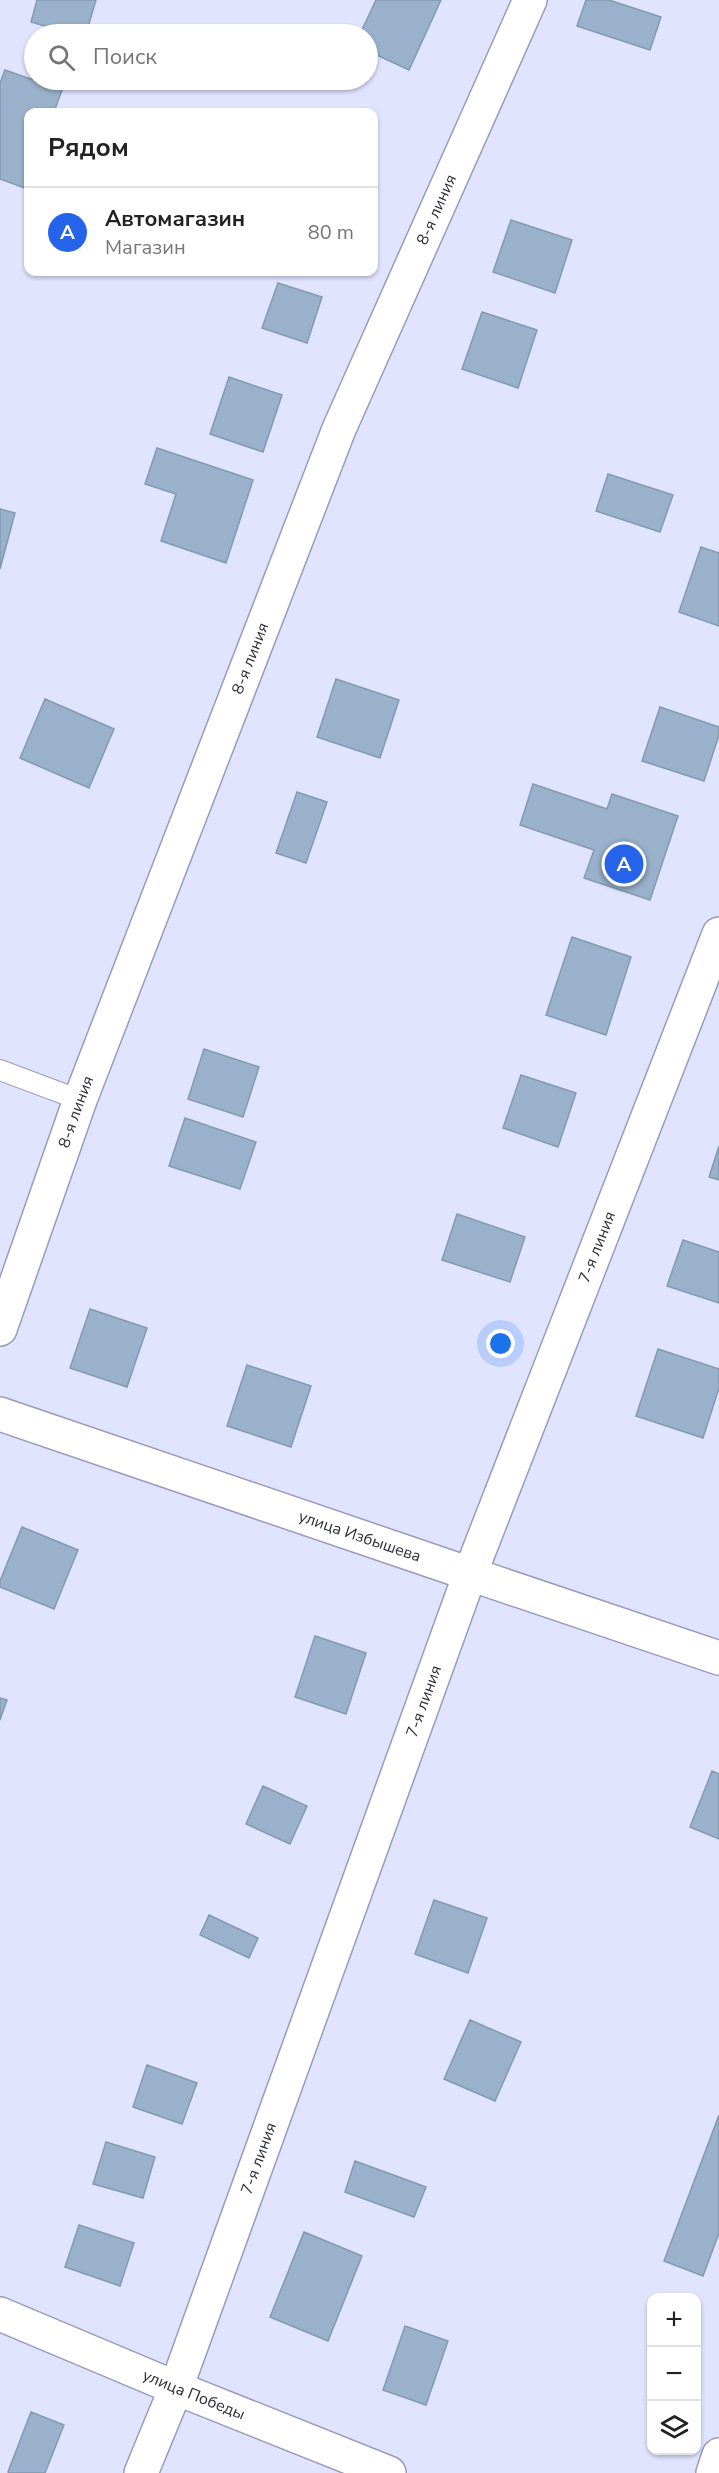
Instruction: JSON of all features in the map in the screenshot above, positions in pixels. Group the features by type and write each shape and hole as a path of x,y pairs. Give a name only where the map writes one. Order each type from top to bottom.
{"street":[{"name":"8-я линия","path":"0,1329 80,1100 339,429 530,0"},
{"name":"7-я линия","path":"141,2473 176,2388 470,1574 719,934"},
{"name":"улица Избышева","path":"0,1414 719,1658"},
{"name":"улица Победы","path":"0,2314 176,2388 389,2473"},
{"path":"712,2473 719,2455"}],"lane":[{"path":"0,1070 80,1100"}],"building":[{"path":"37,0 96,0 89,24 31,22"},
{"path":"376,0 441,0 409,70 378,56 378,24 365,24"},
{"path":"586,0 609,0 661,17 650,50 577,26"},
{"path":"5,70 24,77 24,90 62,90 55,108 24,108 24,188 0,179 0,83"},
{"path":"511,220 572,240 555,293 493,272"},
{"path":"278,283 322,297 307,343 262,328"},
{"path":"482,312 537,330 518,388 462,369"},
{"path":"229,377 282,395 263,452 210,434"},
{"path":"157,448 253,480 226,563 161,541 176,494 145,484"},
{"path":"608,474 673,495 660,532 596,511"},
{"path":"0,509 15,513 0,569"},
{"path":"701,547 719,553 719,626 679,612"},
{"path":"336,679 399,700 380,758 317,737"},
{"path":"45,699 114,729 89,788 20,758"},
{"path":"660,707 719,727 719,735 704,781 642,761"},
{"path":"533,784 607,809 612,794 678,816 650,900 584,878 594,850 520,825"},
{"path":"297,792 327,802 306,863 276,853"},
{"path":"572,937 631,957 606,1035 546,1015"},
{"path":"204,1049 259,1067 243,1117 188,1099"},
{"path":"521,1075 576,1093 558,1147 503,1128"},
{"path":"185,1118 256,1142 240,1189 169,1166"},
{"path":"719,1146 719,1180 709,1177"},
{"path":"457,1214 525,1237 510,1282 442,1260"},
{"path":"683,1240 719,1252 719,1303 667,1286"},
{"path":"90,1309 147,1328 127,1387 70,1368"},
{"path":"658,1349 719,1369 719,1388 703,1438 636,1416"},
{"path":"247,1365 311,1386 291,1447 227,1426"},
{"path":"22,1527 78,1550 54,1609 0,1587 0,1581"},
{"path":"315,1636 366,1653 346,1714 295,1697"},
{"path":"0,1698 7,1700 0,1720"},
{"path":"712,1771 719,1774 719,1839 690,1827"},
{"path":"263,1786 307,1806 290,1844 246,1824"},
{"path":"434,1900 487,1918 468,1973 415,1954"},
{"path":"209,1915 258,1938 249,1958 200,1935"},
{"path":"470,2020 521,2042 495,2101 444,2079"},
{"path":"147,2065 197,2083 182,2124 133,2107"},
{"path":"719,2115 719,2233 703,2276 664,2261"},
{"path":"106,2142 155,2157 143,2198 93,2184"},
{"path":"355,2161 426,2187 414,2217 345,2192"},
{"path":"79,2225 134,2243 120,2286 65,2267"},
{"path":"304,2232 362,2256 328,2341 270,2317"},
{"path":"405,2326 448,2341 426,2405 383,2390"},
{"path":"31,2412 64,2425 45,2473 10,2473 8,2472"}],"place":[{"name":"Автомагазин","path":"624,864"}]}
